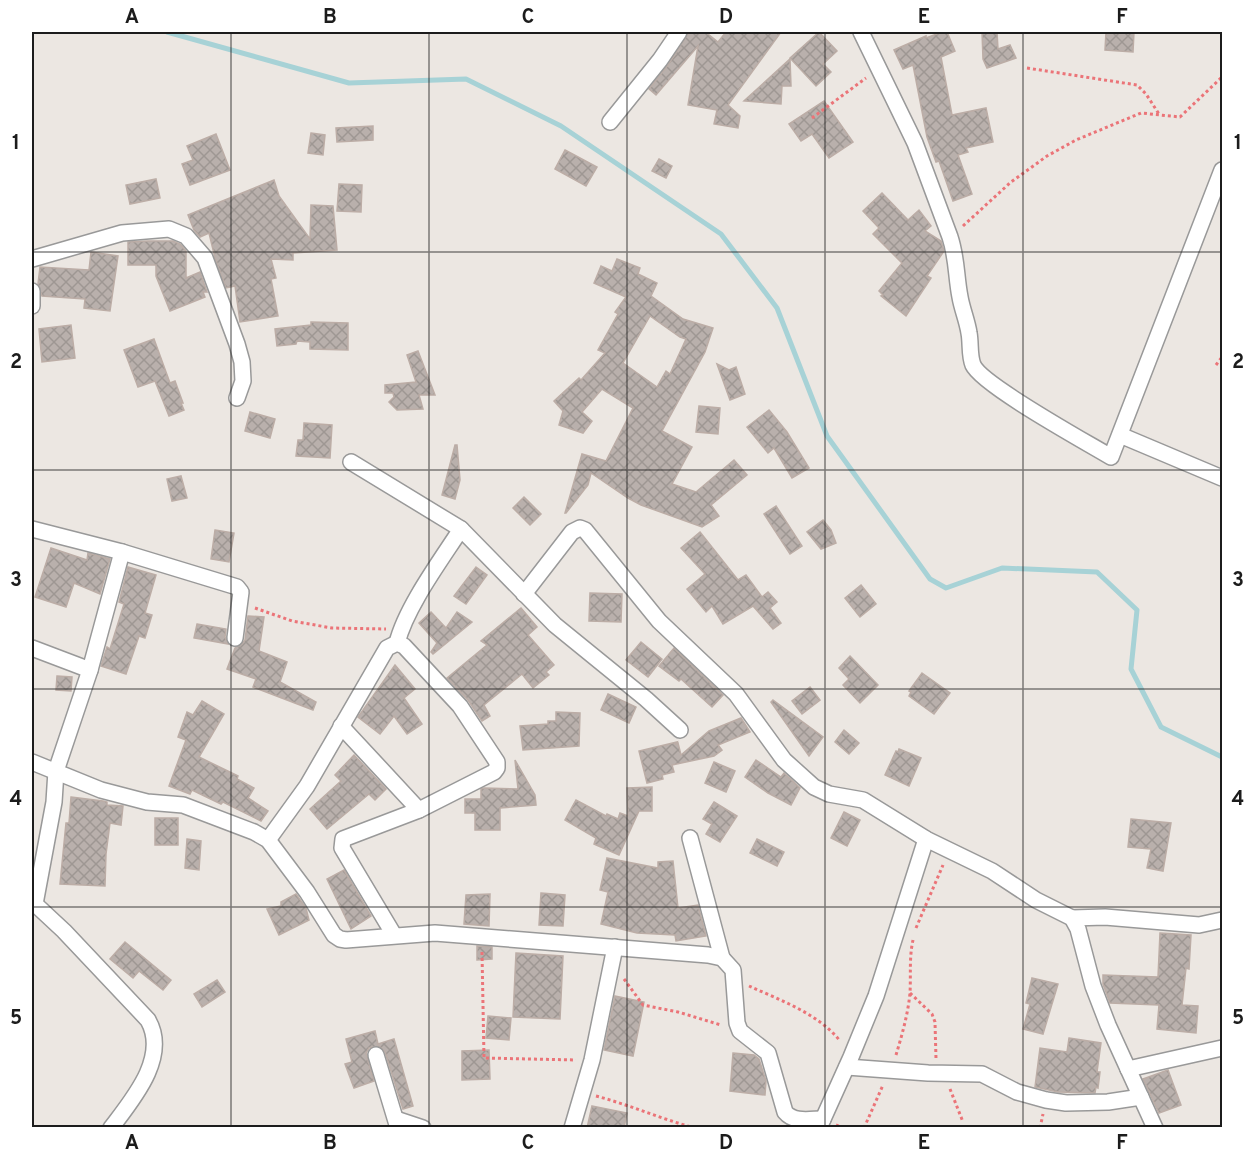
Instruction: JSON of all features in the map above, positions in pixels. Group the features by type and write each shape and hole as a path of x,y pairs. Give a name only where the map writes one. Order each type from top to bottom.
{"street":[{"path":"610,122 660,60 679,32"},
{"path":"861,32 915,143 950,237 955,254 959,294 969,332 973,365 980,374 1002,391 1111,457 1222,170"},
{"path":"32,259 122,233 170,229 186,236 205,258 237,344 242,362 243,381 237,398"},
{"path":"32,291 32,306"},
{"path":"1120,435 1222,478"},
{"path":"351,462 461,529 555,625 646,699 680,730"},
{"path":"524,594 572,532 580,528 585,530 659,621 736,694 751,711 771,744 797,773 821,791 863,800 926,839 992,871 1036,900 1072,918 1105,917 1199,925 1222,920"},
{"path":"32,529 122,552 237,587 241,592 235,638"},
{"path":"268,840 307,786 387,648 398,637 430,576 461,529"},
{"path":"111,1128 140,1088 156,1048 154,1030 148,1020 64,931 33,904 54,802 56,771 90,670 122,552"},
{"path":"394,935 341,843 346,837 418,810 494,772 497,768 497,762 460,706 398,637"},
{"path":"32,648 90,670"},
{"path":"341,726 418,810"},
{"path":"32,762 101,790 147,802 183,806 238,825 268,840 307,892 334,935 340,939 435,933 482,935 614,953 708,955 722,958"},
{"path":"690,838 722,958 733,970 737,1023 740,1031 768,1053 785,1112 789,1117 821,1123 876,996 926,839"},
{"path":"1072,918 1078,929 1104,1015 1155,1128"},
{"path":"572,1128 592,1060 614,953"},
{"path":"1128,1069 1222,1048"},
{"path":"376,1055 397,1123 423,1128"},
{"path":"849,1062 942,1074 982,1074 1017,1092 1066,1103 1108,1102 1142,1097"}],"path":[{"path":"812,118 879,68"},
{"path":"1027,68 1137,85 1159,114"},
{"path":"950,237 1011,182 1047,156 1076,140 1141,113 1180,117 1222,78"},
{"path":"1216,365 1222,357"},
{"path":"240,603 292,621 324,627 373,627 398,637"},
{"path":"864,1128 892,1069 905,1023 910,993 910,950 914,932 949,851"},
{"path":"482,935 484,1058 592,1060"},
{"path":"614,953 643,1005 684,1014 740,1031"},
{"path":"734,979 822,1024 838,1039 849,1062"},
{"path":"910,993 932,1014 935,1022 935,1055 963,1122"},
{"path":"583,1093 625,1104 670,1122 694,1128"}],"building":[{"path":"689,32 710,32 708,34 718,42 726,32 781,32 728,105 740,116 738,128 714,124 717,110 688,105 698,46 656,95 649,89"},
{"path":"819,32 837,51 823,64 831,72 816,86 790,58"},
{"path":"947,32 955,51 941,57 952,115 986,108 993,142 966,148 968,152 958,155 972,194 953,201 939,161 936,162 927,137 913,65 903,69 894,50 926,36 926,38"},
{"path":"982,32 997,32 998,49 1010,45 1016,58 987,68 983,59"},
{"path":"1106,32 1134,32 1133,52 1105,50"},
{"path":"790,59 791,86 782,86 781,104 744,101"},
{"path":"824,101 853,142 829,158 812,134 801,141 789,124"},
{"path":"373,126 373,140 337,142 336,128"},
{"path":"311,133 325,135 323,155 308,153"},
{"path":"216,134 230,170 190,185 182,164 193,160 187,146"},
{"path":"565,150 597,167 586,186 555,169"},
{"path":"659,159 672,166 666,178 652,171"},
{"path":"156,179 160,198 130,204 126,185"},
{"path":"274,180 279,196 310,239 311,205 333,206 337,250 293,253 293,260 271,259 276,278 271,279 278,316 240,322 235,286 226,288 209,233 200,237 194,230 188,215"},
{"path":"339,184 362,185 361,212 337,211"},
{"path":"882,193 908,220 919,210 931,226 925,231 941,241 944,251 927,276 931,278 906,316 881,296 883,295 879,291 902,263 873,234 879,228 863,211"},
{"path":"173,241 180,244 186,251 186,278 200,272 207,292 203,292 205,297 170,311 156,276 156,265 128,265 128,242"},
{"path":"91,252 118,256 110,311 84,308 85,299 42,296 38,284 40,267 89,270"},
{"path":"617,259 640,268 638,274 657,283 651,296 683,319 713,328 705,352 662,431 692,447 672,484 696,492 734,460 747,475 711,505 719,516 702,527 641,505 591,473 588,485 565,513 582,454 606,461 633,408 602,389 582,412 592,421 583,433 559,425 563,411 554,401 579,378 581,380 605,353 598,350 618,314 615,312 626,297 594,283 601,266 612,271","holes":["650,316 686,339 670,374 666,371 657,387 623,363"]},
{"path":"311,322 348,323 348,350 310,349 310,342 297,341 296,344 277,346 275,329 311,325"},
{"path":"71,325 75,358 42,362 39,329"},
{"path":"154,339 170,383 175,381 183,403 181,403 184,410 169,416 155,381 138,387 124,350"},
{"path":"418,351 435,395 419,395 423,409 397,410 389,402 394,397 393,393 385,393 385,385 416,382 407,355"},
{"path":"717,364 729,370 736,367 745,394 730,400"},
{"path":"699,406 720,408 718,434 696,432"},
{"path":"769,410 787,432 809,468 792,478 774,448 768,453 747,427"},
{"path":"250,412 275,419 270,438 245,431"},
{"path":"304,423 332,425 330,458 296,456 298,440 303,440"},
{"path":"455,445 457,445 460,480 455,499 442,495"},
{"path":"181,476 187,498 172,501 167,479"},
{"path":"524,497 541,514 530,525 513,508"},
{"path":"776,506 802,546 790,554 764,514"},
{"path":"823,520 831,530 836,543 821,549 807,532"},
{"path":"215,530 234,533 229,562 211,559"},
{"path":"700,532 738,580 746,575 762,597 768,592 777,602 770,608 781,623 773,629 753,606 723,624 712,606 706,612 687,589 705,574 681,548"},
{"path":"51,548 87,560 88,553 110,559 100,594 74,583 66,607 35,597"},
{"path":"128,567 156,575 145,613 152,615 145,638 139,636 126,674 101,666 107,647 110,649 124,604 119,602"},
{"path":"476,567 487,575 466,604 454,596"},
{"path":"861,585 876,604 860,617 845,598"},
{"path":"590,593 622,594 621,622 589,621"},
{"path":"521,608 537,627 528,635 554,665 546,672 549,675 533,688 522,674 484,705 490,716 482,721 468,700 447,678 487,645 481,641"},
{"path":"431,612 446,628 457,612 472,622 433,654 431,652 437,643 419,623"},
{"path":"248,616 264,617 259,651 287,662 280,682 316,702 313,710 253,687 256,679 227,669 235,648 245,640"},
{"path":"197,624 226,629 225,637 228,644 194,638"},
{"path":"641,642 662,659 648,677 626,660"},
{"path":"674,648 723,695 712,707 681,679 679,681 659,666"},
{"path":"850,656 878,685 860,703 843,685 849,679 839,668"},
{"path":"395,665 415,689 404,698 422,724 407,734 394,716 380,734 358,717"},
{"path":"922,673 950,693 934,714 909,696 911,692 909,691"},
{"path":"57,676 72,677 71,691 56,690"},
{"path":"810,687 820,700 802,714 792,701"},
{"path":"608,694 636,707 629,723 601,710"},
{"path":"773,700 823,737 809,756 771,702"},
{"path":"202,701 224,714 199,757 238,776 237,779 254,788 248,798 268,811 261,821 192,790 190,794 169,786 186,740 178,737 187,712 193,715"},
{"path":"556,712 580,713 579,746 523,750 520,726 548,724 548,721 556,721"},
{"path":"741,718 750,732 718,745 722,750 714,756 672,765 674,772 662,775 663,779 647,783 639,751 677,742 675,745 678,743 681,755 709,731"},
{"path":"844,730 859,743 849,754 835,742"},
{"path":"899,749 921,758 909,786 885,775"},
{"path":"354,755 386,789 375,800 369,794 327,829 310,809 341,781 335,775"},
{"path":"515,760 535,795 536,805 500,808 500,830 475,830 475,813 465,813 465,799 481,799 481,789 484,788 518,789"},
{"path":"756,760 781,777 784,773 800,788 791,805 745,777"},
{"path":"714,762 735,771 726,792 705,783"},
{"path":"652,787 652,811 639,811 619,855 594,844 596,838 565,820 576,800 606,816 607,814 618,819 620,813 628,816 627,788"},
{"path":"71,797 123,806 121,825 110,823 105,886 60,884"},
{"path":"714,802 737,816 720,842 706,834 712,824 703,819"},
{"path":"844,812 860,820 847,846 831,838"},
{"path":"155,818 178,818 178,845 155,845"},
{"path":"1131,819 1171,823 1163,871 1147,868 1151,849 1128,847"},
{"path":"187,839 201,841 199,870 185,868"},
{"path":"757,839 784,852 777,866 750,853"},
{"path":"607,858 658,868 658,862 673,861 678,908 698,905 706,936 676,941 675,935 637,933 601,924 608,892 600,890"},
{"path":"344,870 371,916 351,929 327,879"},
{"path":"541,893 565,895 563,926 539,925"},
{"path":"296,894 306,908 309,920 279,935 267,909 281,906 281,902"},
{"path":"490,894 489,926 464,924 466,895"},
{"path":"1160,933 1191,935 1189,969 1186,968 1182,1005 1198,1006 1196,1033 1157,1029 1159,1005 1110,1003 1103,984 1103,975 1158,977"},
{"path":"125,942 171,980 163,990 139,971 133,978 110,959"},
{"path":"477,946 492,947 492,959 477,960"},
{"path":"516,953 563,956 560,1019 513,1017"},
{"path":"1032,978 1058,984 1043,1034 1023,1029 1030,1004 1026,1003"},
{"path":"217,980 225,992 202,1007 194,994"},
{"path":"615,996 644,1002 633,1056 604,1050"},
{"path":"488,1016 511,1018 509,1040 486,1038"},
{"path":"375,1031 378,1044 394,1039 413,1106 403,1109 385,1052 379,1046 369,1048 366,1053 374,1081 354,1088 345,1064 352,1062 346,1039"},
{"path":"1069,1038 1101,1043 1097,1072 1100,1072 1095,1093 1058,1092 1035,1087 1040,1048 1067,1052"},
{"path":"489,1050 490,1079 462,1080 462,1051"},
{"path":"733,1053 754,1055 759,1059 766,1081 765,1095 730,1091"},
{"path":"1168,1070 1181,1105 1159,1113 1143,1079"},
{"path":"592,1106 627,1113 624,1128 587,1128"}],"waterway":[{"path":"167,32 349,83 466,79 561,126 721,234 777,308 827,436 930,579 946,588 1002,568 1097,572 1137,610 1131,669 1161,727 1222,757"}]}
